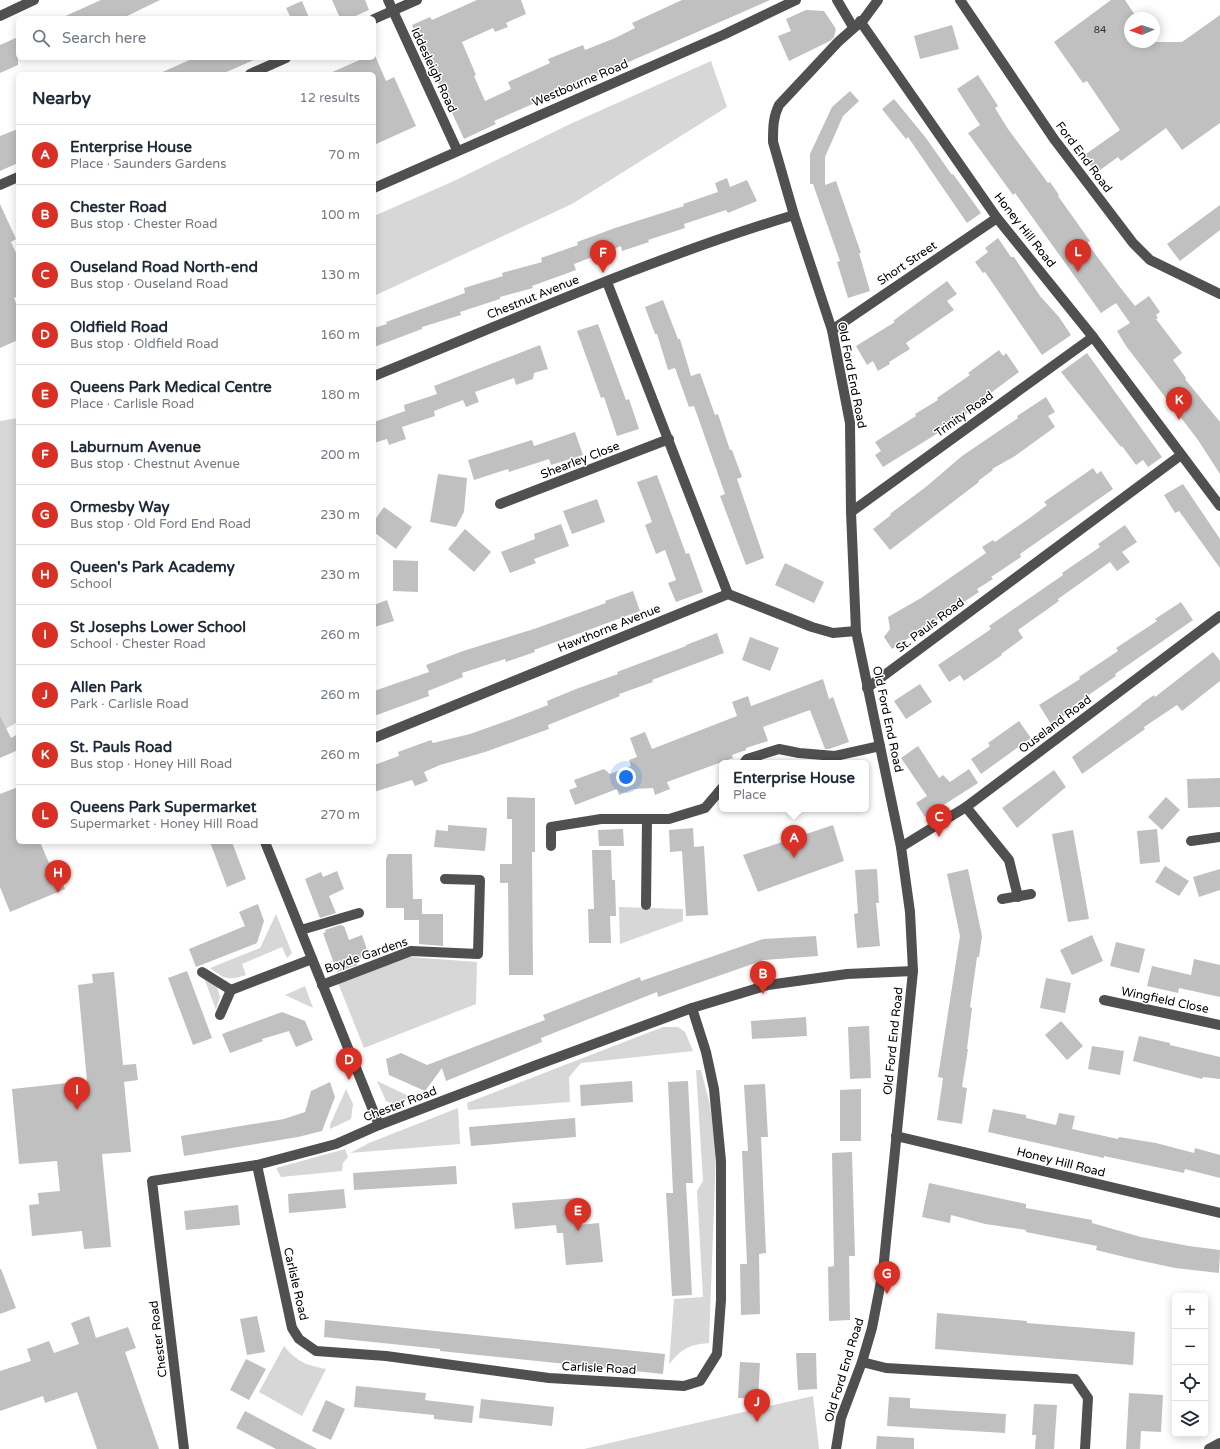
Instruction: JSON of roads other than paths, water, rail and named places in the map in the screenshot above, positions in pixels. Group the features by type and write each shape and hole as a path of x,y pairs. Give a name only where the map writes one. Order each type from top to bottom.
{"street":[{"path":"0,16 34,0"},
{"name":"Iddesleigh Road","path":"388,0 457,150"},
{"path":"376,18 417,0"},
{"name":"Westbourne Road","path":"376,187 457,150 723,35 796,0"},
{"path":"837,0 857,24"},
{"name":"Old Ford End Road","path":"836,1449 841,1418 862,1362 872,1328 883,1270 913,971 910,912 902,847 856,631 851,512 850,423 832,330 794,215 773,142 774,113 785,98 857,24 864,19 878,0"},
{"name":"Ford End Road","path":"960,0 1054,139 1133,243 1150,260 1220,294"},
{"name":"Honey Hill Road","path":"857,24 997,218 1093,337 1220,506"},
{"path":"254,72 282,60"},
{"path":"0,185 16,178"},
{"name":"Chestnut Avenue","path":"376,375 607,282 739,232 794,215"},
{"name":"Short Street","path":"832,330 997,218"},
{"path":"607,282 728,594 819,629 833,633 856,631"},
{"name":"Trinity Road","path":"851,512 1093,337"},
{"name":"Shearley Close","path":"500,504 669,439"},
{"name":"St. Pauls Road","path":"867,688 1181,455"},
{"name":"Hawthorne Avenue","path":"376,737 728,594"},
{"name":"Ouseland Road","path":"902,847 966,807 1220,616"},
{"path":"747,760 779,749 799,753 835,756 880,746"},
{"path":"551,846 552,827 601,819 669,819 704,808 719,791"},
{"path":"966,807 1009,860 1018,897"},
{"path":"646,905 647,820"},
{"path":"1191,841 1220,838"},
{"path":"266,844 379,1125"},
{"name":"Boyde Gardens","path":"322,985 411,951 478,954 480,880 445,879"},
{"path":"1002,900 1031,894"},
{"path":"301,930 359,913"},
{"path":"220,1015 231,990 312,959"},
{"name":"Chester Road","path":"184,1449 152,1181 257,1165 336,1144 379,1125 692,1008 768,985 846,974 913,971"},
{"path":"202,972 231,990"},
{"name":"Wingfield Close","path":"1104,1000 1220,1025"},
{"name":"Carlisle Road","path":"257,1165 292,1328 299,1339 316,1351 386,1356 549,1378 684,1386 700,1381 718,1354 721,1300 721,1161 714,1089 706,1052 692,1008"},
{"name":"Honey Hill Road","path":"896,1136 1220,1213"},
{"path":"862,1362 886,1368 1074,1379 1088,1398 1085,1449"},
{"path":"1209,1449 1220,1443"}],"place":[{"name":"Queens Park Supermarket","path":"1078,272"},
{"name":"Laburnum Avenue","path":"603,273"},
{"name":"St. Pauls Road","path":"1179,420"},
{"name":"Ouseland Road North-end","path":"939,837"},
{"name":"Enterprise House","path":"794,858"},
{"name":"Queen's Park Academy","path":"58,893"},
{"name":"Chester Road","path":"763,994"},
{"name":"Oldfield Road","path":"349,1080"},
{"name":"St Josephs Lower School","path":"77,1110"},
{"name":"Queens Park Medical Centre","path":"578,1231"},
{"name":"Ormesby Way","path":"887,1294"},
{"name":"Allen Park","path":"757,1422"}]}
